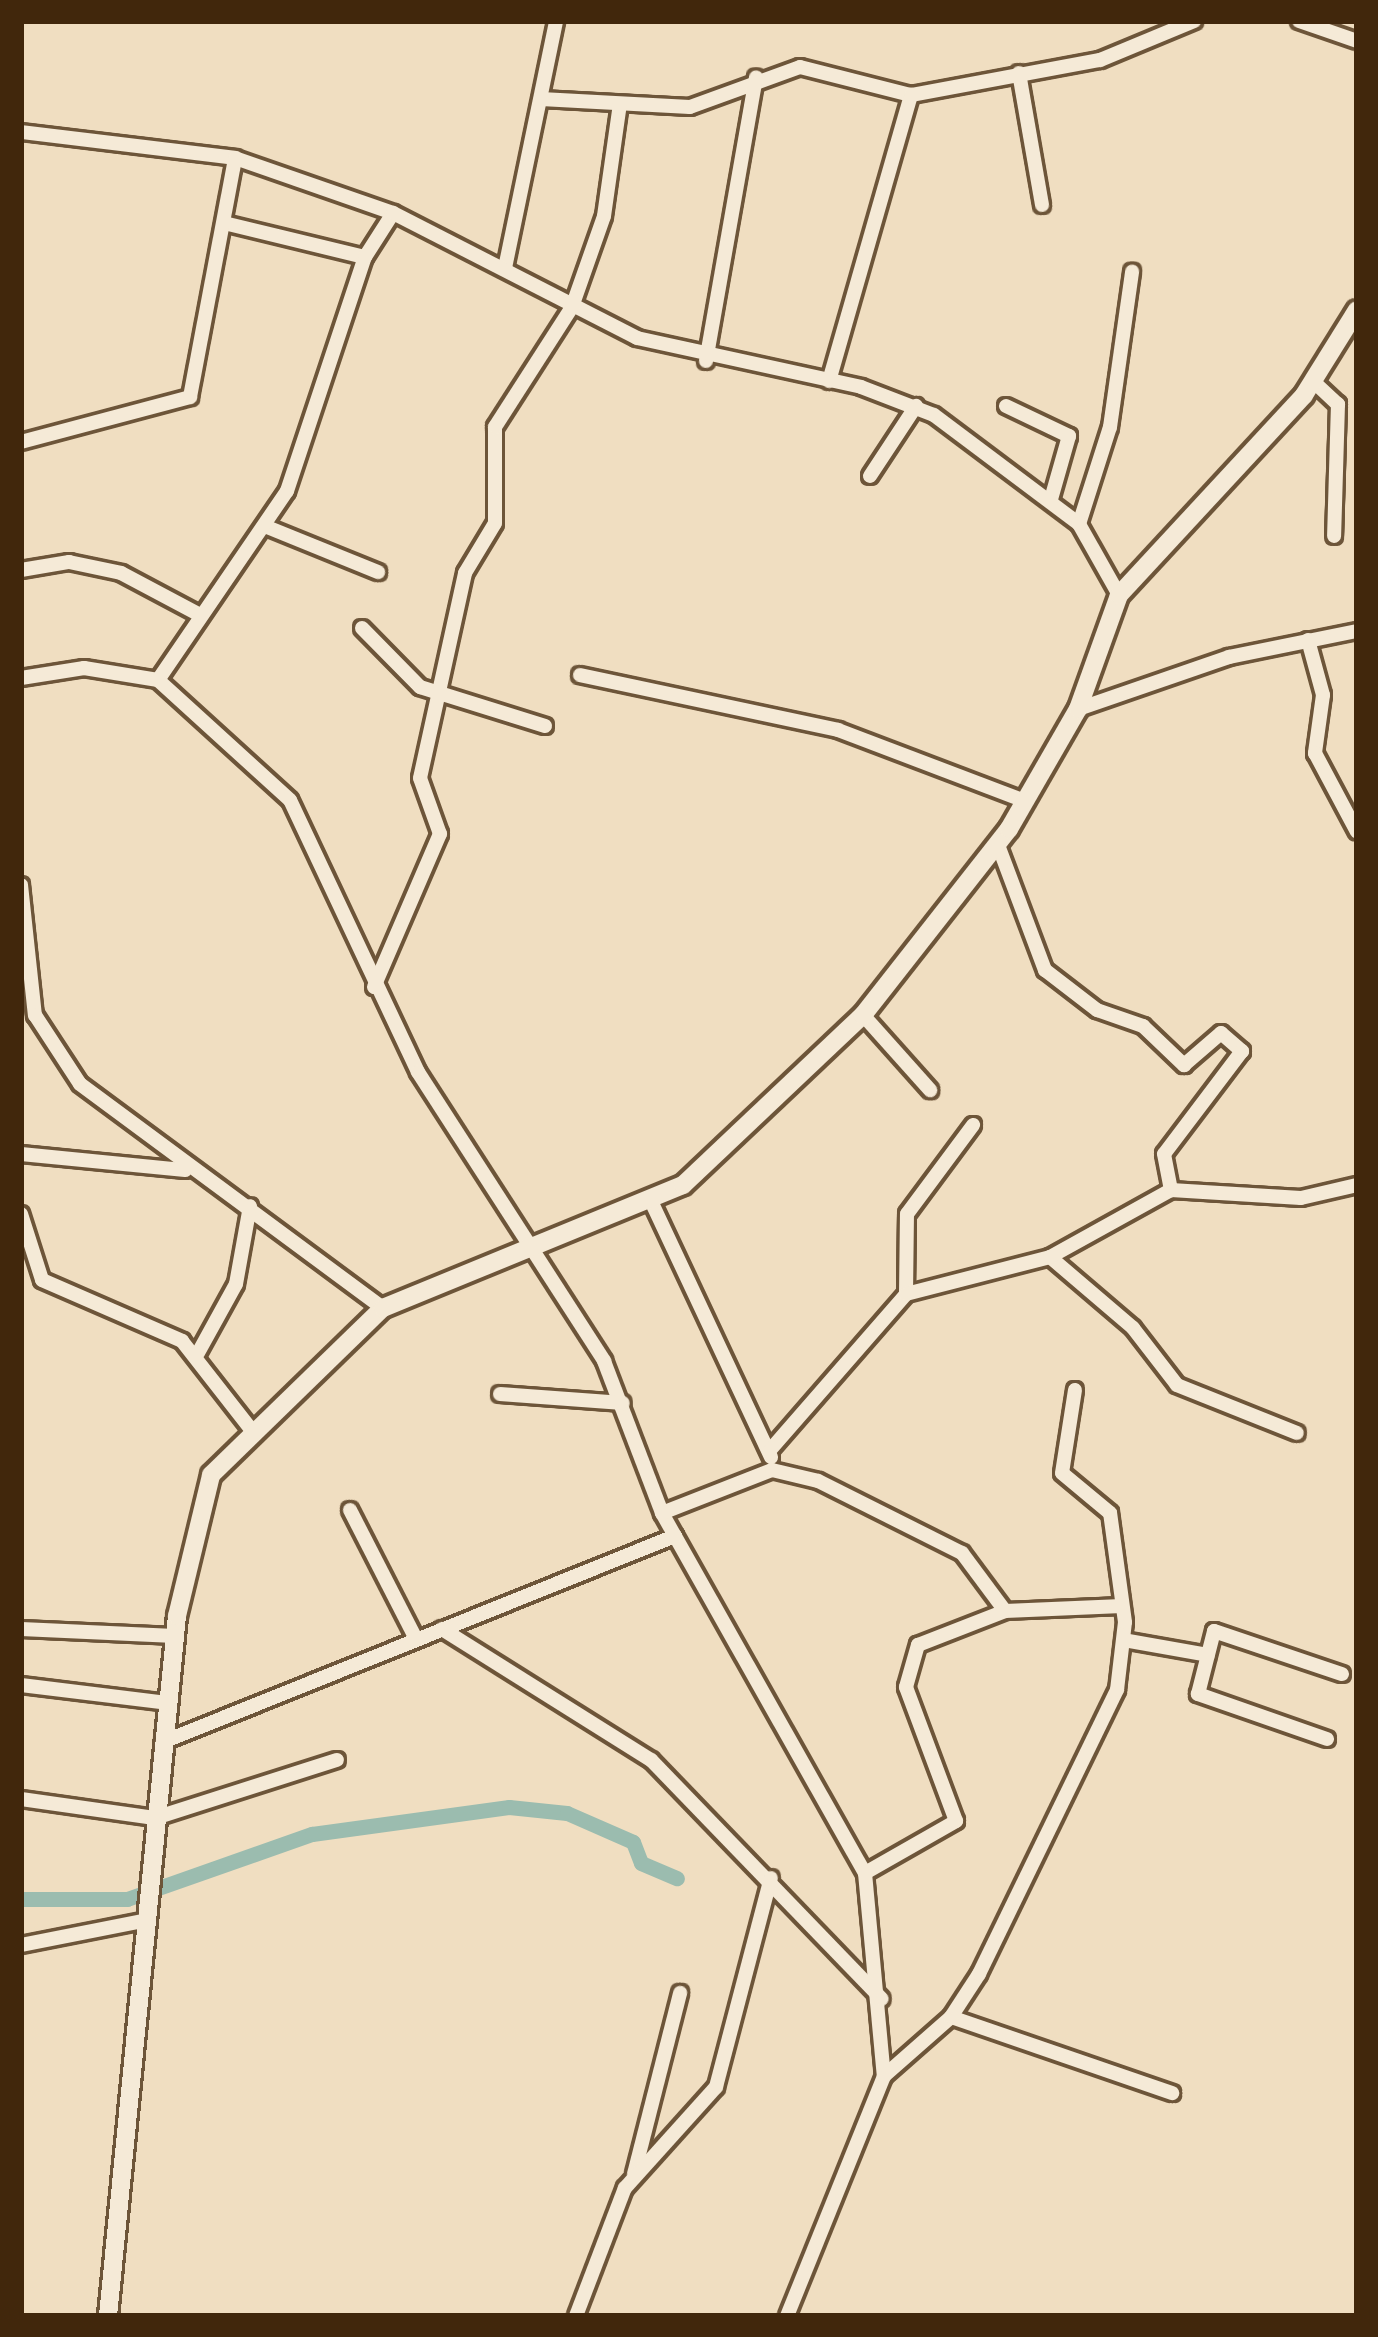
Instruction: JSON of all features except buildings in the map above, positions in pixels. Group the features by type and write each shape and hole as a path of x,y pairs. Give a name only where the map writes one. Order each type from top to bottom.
{"street":[{"path":"506,268 556,21"},
{"path":"541,99 690,107 755,77 835,68 911,95 1122,54 1194,21"},
{"path":"1299,21 1337,27 1357,41"},
{"path":"1019,73 1042,205"},
{"path":"706,361 755,77"},
{"path":"829,381 911,95"},
{"path":"374,987 440,834 420,778 444,698 465,573 498,509 495,427 572,308 604,216 620,104"},
{"path":"21,132 235,158 393,213 506,268 572,308 706,361 829,381 916,406 1051,499 1079,524 1119,595"},
{"path":"21,442 190,397 235,158"},
{"path":"158,680 267,527 365,257 393,213"},
{"path":"224,223 365,257"},
{"path":"1079,524 1110,427 1132,272"},
{"path":"108,2316 166,1703 199,1498 253,1432 383,1308 534,1255 651,1202 730,1144 862,1015 998,845 1025,801 1078,709 1119,595 1314,382 1357,310"},
{"path":"1314,382 1338,404 1334,536"},
{"path":"870,476 916,406"},
{"path":"1006,406 1069,436 1051,499"},
{"path":"267,527 378,572"},
{"path":"21,570 69,562 121,573 200,615"},
{"path":"362,628 407,680 444,698 545,726"},
{"path":"1078,709 1308,640 1357,631"},
{"path":"1308,640 1322,695 1315,753 1357,832"},
{"path":"21,677 70,668 158,680 290,800 374,987 623,1403 662,1513 865,1873 882,1999 884,2076 787,2316"},
{"path":"580,674 838,730 1025,801"},
{"path":"998,845 1045,970 1097,1010 1143,1026 1184,1065 1221,1033 1242,1051 1164,1154 1171,1190"},
{"path":"21,885 28,989 62,1063 190,1170 250,1206 383,1308"},
{"path":"862,1015 930,1090"},
{"path":"906,1294 907,1214 973,1125"},
{"path":"21,1154 190,1170"},
{"path":"770,1449 906,1294 1050,1257 1171,1190 1301,1198 1357,1185"},
{"path":"651,1202 770,1449 772,1470"},
{"path":"198,1353 232,1298 250,1206"},
{"path":"21,1214 50,1286 198,1353 253,1432"},
{"path":"1050,1257 1177,1385 1297,1433"},
{"path":"884,2076 951,2017 1094,1744 1124,1640 1110,1514 1062,1473 1075,1390"},
{"path":"500,1394 623,1403"},
{"path":"662,1513 772,1470 856,1494 962,1553 1004,1611"},
{"path":"350,1510 416,1639"},
{"path":"163,1742 675,1536"},
{"path":"865,1873 946,1834 958,1814 912,1712 909,1655 1004,1611 1122,1606"},
{"path":"21,1629 175,1636"},
{"path":"442,1629 651,1760 771,1878 882,1999"},
{"path":"1327,1739 1198,1694 1214,1630 1342,1674"},
{"path":"1124,1640 1208,1655"},
{"path":"21,1685 166,1703"},
{"path":"21,1799 155,1818 337,1760"},
{"path":"634,2174 716,2087 771,1878"},
{"path":"21,1945 147,1920"},
{"path":"576,2316 634,2174 680,1993"},
{"path":"951,2017 1172,2093"}],"waterway":[{"path":"21,1899 127,1899 312,1834 509,1807 567,1813 633,1842 641,1863 677,1878"}]}
